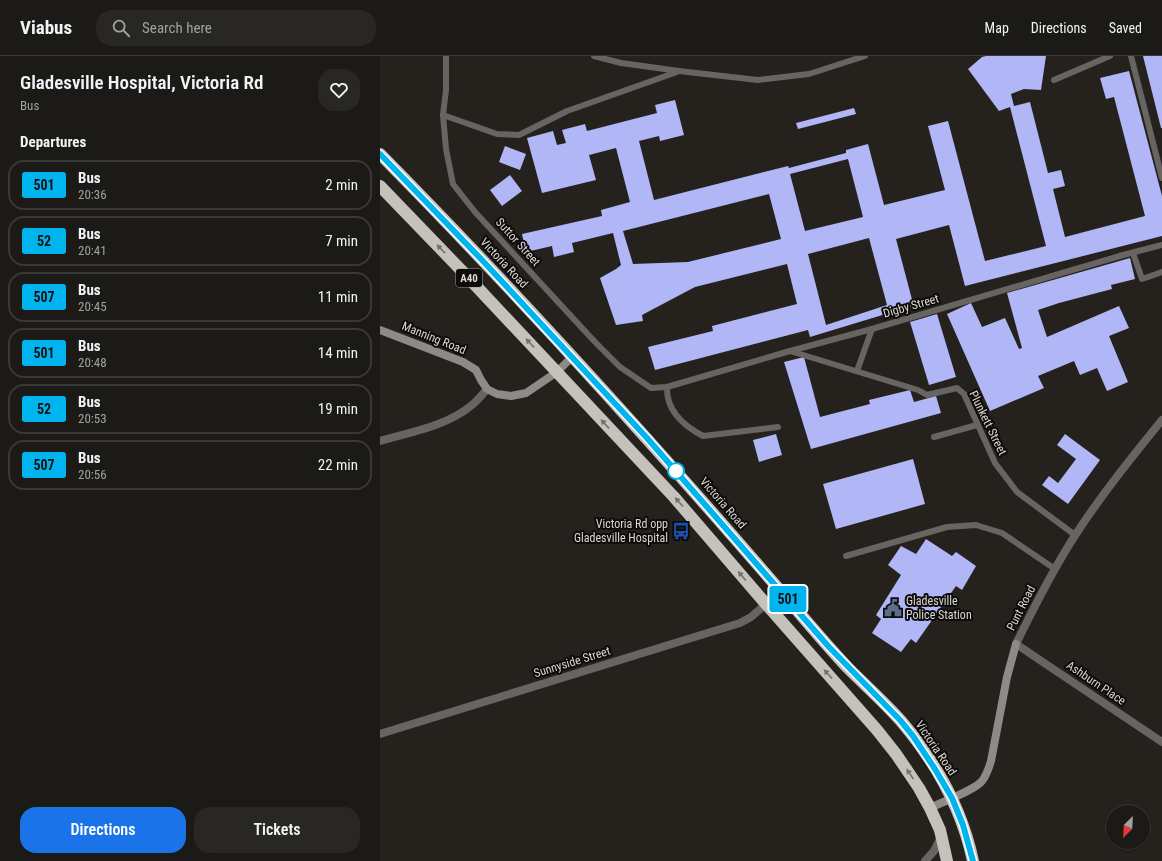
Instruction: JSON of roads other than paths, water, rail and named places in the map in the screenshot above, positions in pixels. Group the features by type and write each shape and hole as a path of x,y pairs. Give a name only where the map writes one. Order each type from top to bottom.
{"highway":[{"name":"Victoria Road","path":"380,154 572,356 647,438 829,647 900,720 913,736 952,798 963,825 973,861"},
{"name":"A40","path":"380,186 674,497 882,736 919,788 930,808 940,830 948,861"}],"street":[{"name":"Manning Road","path":"380,330 463,362 476,370 487,389"},
{"path":"380,441 440,424 459,415 473,404 487,389 497,394 511,396 526,393 557,372 572,356"},
{"name":"Punt Road","path":"930,808 974,787 982,782 987,774 991,761 1007,677 1016,644 1033,608 1075,535 1115,479 1162,420"},
{"name":"Sunnyside Street","path":"380,734 740,623 751,617 766,604"},
{"name":"Ashburn Place","path":"1016,644 1162,742"},
{"path":"925,861 934,851 941,837"}],"lane":[{"name":"Suttor Street","path":"446,56 446,90 443,115 446,149 453,184 466,201 595,342 620,367 651,388 667,387"},
{"path":"594,56 621,63 678,72 758,80 810,74 865,56"},
{"path":"1054,80 1110,56"},
{"path":"1131,56 1162,178"},
{"path":"443,115 497,134 519,135 567,111 678,72"},
{"name":"Digby Street","path":"667,387 1162,245"},
{"path":"1133,253 1142,279 1162,272"},
{"path":"857,371 872,329"},
{"name":"Plunkett Street","path":"790,351 918,390 927,395 957,388 964,394 995,463 1017,492 1075,535"},
{"path":"667,387 667,395 671,409 683,422 695,432 703,436 778,427"},
{"path":"934,437 978,425"},
{"path":"846,556 947,527 976,525 1002,534 1055,569"}],"place":[{"name":"Victoria Rd opp Gladesville Hospital","path":"681,531"},
{"name":"Gladesville Police Station","path":"893,608"}]}
